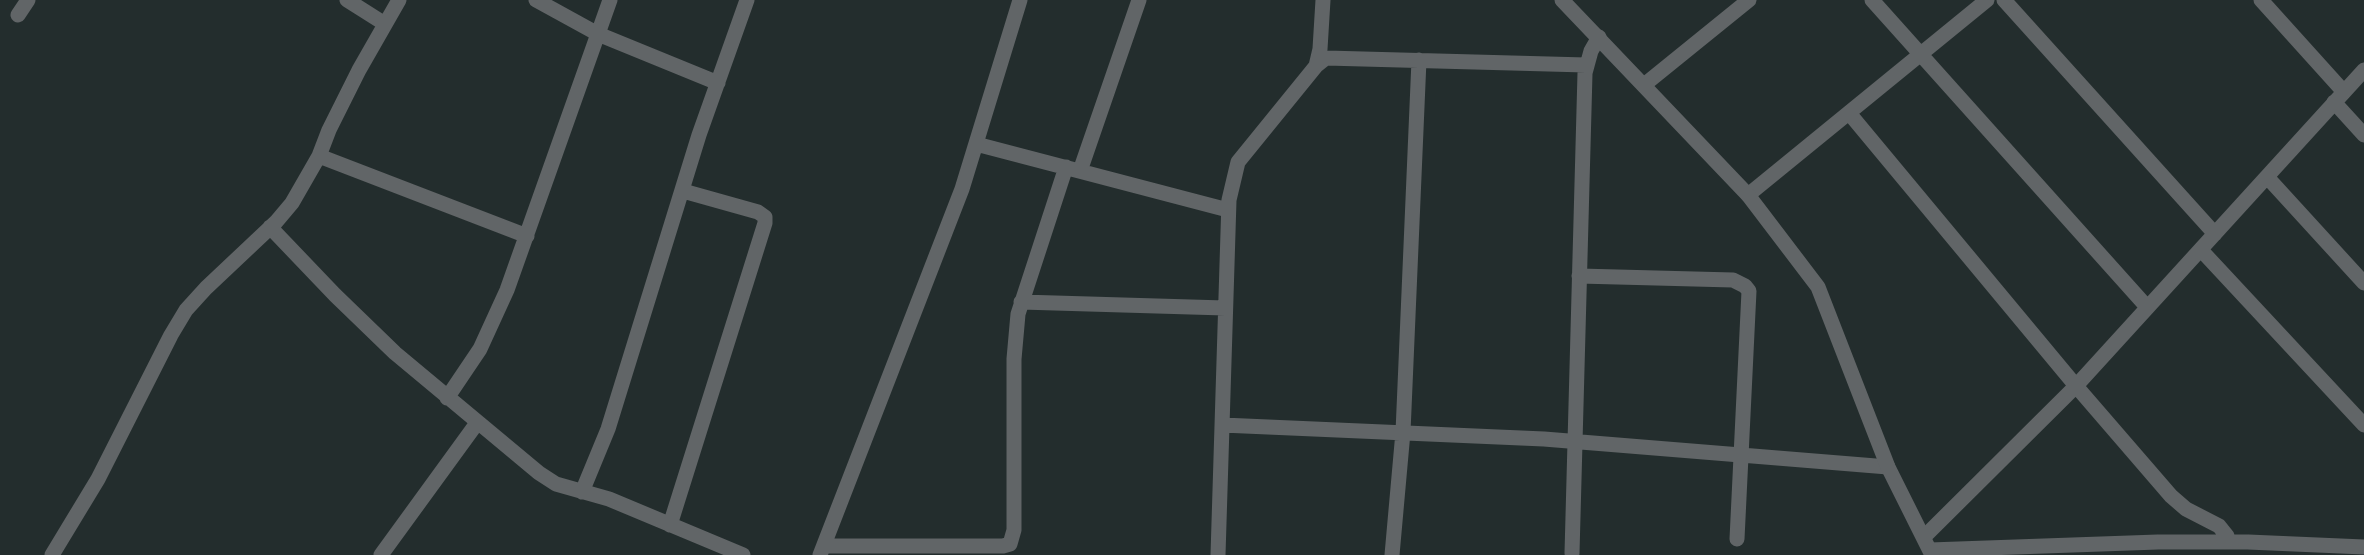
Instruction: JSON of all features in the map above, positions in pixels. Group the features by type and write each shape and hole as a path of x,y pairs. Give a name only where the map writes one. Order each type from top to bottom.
{"street":[{"path":"18,15 28,0"},
{"path":"347,0 385,24"},
{"path":"52,555 98,479 186,310 292,203 319,156 339,110 399,0"},
{"path":"536,0 598,34 718,83"},
{"path":"447,398 480,349 507,290 610,0"},
{"path":"582,492 608,429 683,191 747,0"},
{"path":"1014,2 976,144 942,242 822,551 1010,544 1014,530 1014,359 1021,303 1138,0"},
{"path":"1316,66 1320,49 1323,0"},
{"path":"1562,0 1748,195 1818,286 1888,467 1929,547"},
{"path":"1644,85 1749,0"},
{"path":"1872,0 2147,307"},
{"path":"1748,195 1987,0"},
{"path":"2004,0 2215,234"},
{"path":"2261,0 2339,97 2364,135"},
{"path":"1572,553 1586,64 1599,37"},
{"path":"1218,555 1228,210 1231,185 1238,162 1316,66 1326,58 1586,64"},
{"path":"1392,555 1403,432 1419,60"},
{"path":"1929,547 2147,307 2268,178 2364,70"},
{"path":"1849,113 2076,386 2171,496 2186,509 2219,526 2228,536 2229,542"},
{"path":"976,144 1228,210"},
{"path":"319,156 527,236"},
{"path":"2268,178 2364,283"},
{"path":"670,525 765,223 765,218 758,212 683,191"},
{"path":"270,227 395,353 539,473 556,484 609,500 743,555"},
{"path":"2201,249 2364,425"},
{"path":"1579,276 1733,280 1745,286 1749,291 1737,539"},
{"path":"1021,303 1226,308"},
{"path":"381,555 477,423"},
{"path":"1222,425 1575,441 1888,467"},
{"path":"1929,547 2158,542 2364,547"}]}
